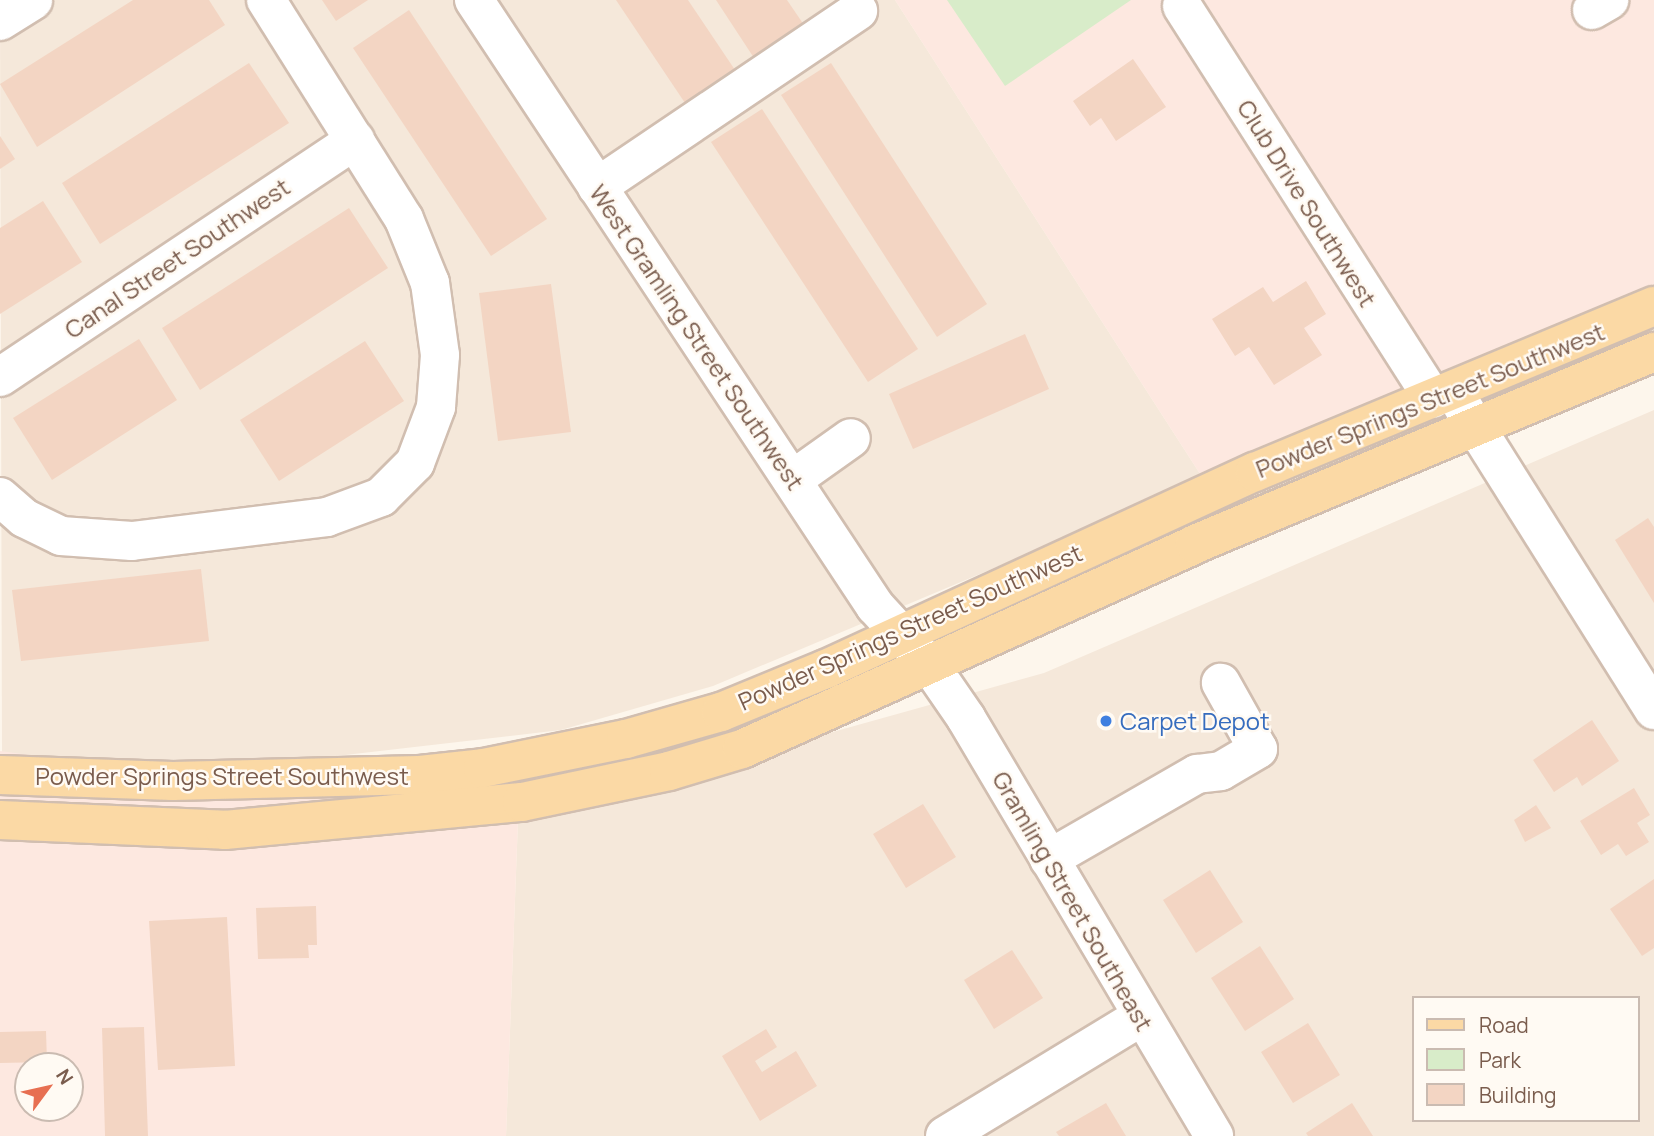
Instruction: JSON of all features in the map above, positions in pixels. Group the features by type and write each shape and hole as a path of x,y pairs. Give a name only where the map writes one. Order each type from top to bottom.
{"main road":[{"name":"Powder Springs Street Southwest","path":"0,775 341,780 483,768 626,739 721,712 1255,472 1654,306"},
{"name":"Powder Springs Street Southwest","path":"0,820 225,830 522,802 670,771 742,749 931,667 1195,544 1654,352"}],"street":[{"path":"0,21 33,0"},
{"path":"0,497 40,527 80,541 107,542 327,517 358,508 401,480 427,439 436,407 437,316 418,248 355,140 266,0"},
{"name":"West Gramling Street Southwest","path":"474,0 792,480 899,634 931,667"},
{"name":"Club Drive Southwest","path":"1182,6 1443,395 1478,427 1648,686"},
{"path":"597,187 858,11"},
{"name":"Canal Street Southwest","path":"0,377 355,140"},
{"path":"792,480 851,438"},
{"name":"Gramling Street Southeast","path":"931,667 967,718 1141,1017 1214,1136"},
{"path":"1049,859 1197,774 1221,771 1258,748 1221,683"},
{"path":"946,1136 1141,1017"}],"shaded area":[{"path":"0,0 895,0 1204,480 713,686 561,730 293,761 207,764 2,755"},
{"path":"895,0 1654,0 1654,319 1204,480"},
{"path":"1654,410 1654,1136 506,1136 518,820 1044,673"},
{"path":"0,751 518,820 506,1136 0,1136"}],"green space":[{"path":"947,0 1131,0 1005,86"}],"building":[{"path":"133,0 209,0 225,25 37,147 0,84"},
{"path":"322,0 368,0 336,21"},
{"path":"616,0 688,0 735,70 685,103"},
{"path":"716,0 787,0 804,25 754,58"},
{"path":"409,10 547,219 491,256 353,48"},
{"path":"1133,59 1166,107 1116,141 1101,118 1090,126 1073,101"},
{"path":"249,63 289,123 100,244 62,183"},
{"path":"831,63 987,304 937,337 781,95"},
{"path":"762,109 918,349 868,382 711,142"},
{"path":"0,136 15,159 0,169"},
{"path":"43,201 82,262 0,314 0,228"},
{"path":"349,208 388,268 200,390 162,328"},
{"path":"1306,281 1326,314 1304,328 1322,355 1274,385 1249,347 1235,356 1212,319 1263,287 1273,302"},
{"path":"551,284 571,432 498,441 479,293"},
{"path":"1025,334 1049,389 913,449 889,394"},
{"path":"139,339 177,400 52,480 13,418"},
{"path":"365,341 404,401 279,481 240,420"},
{"path":"1648,518 1654,527 1654,603 1615,540"},
{"path":"201,569 209,641 21,661 12,590"},
{"path":"1592,720 1619,761 1582,786 1577,777 1554,792 1533,760"},
{"path":"1634,788 1650,815 1637,823 1649,842 1626,856 1618,844 1601,855 1580,821"},
{"path":"923,804 956,857 906,888 873,834"},
{"path":"1536,805 1551,828 1525,842 1514,820"},
{"path":"1210,870 1243,922 1196,953 1163,900"},
{"path":"1654,879 1654,948 1642,956 1610,909"},
{"path":"316,906 317,945 308,945 309,958 258,959 256,908"},
{"path":"227,917 235,1066 158,1070 149,921"},
{"path":"1260,946 1294,999 1245,1031 1211,978"},
{"path":"1012,950 1043,998 994,1029 964,980"},
{"path":"1308,1023 1340,1075 1293,1103 1261,1052"},
{"path":"144,1027 148,1136 105,1136 102,1028"},
{"path":"766,1029 777,1047 755,1061 762,1072 796,1051 817,1086 760,1121 722,1056"},
{"path":"46,1031 47,1052 14,1052 14,1063 0,1063 0,1032"},
{"path":"1106,1103 1126,1136 1059,1136 1056,1132"},
{"path":"1352,1103 1373,1136 1308,1136 1306,1133"}],"place":[{"name":"Carpet Depot","path":"1106,721"}]}
